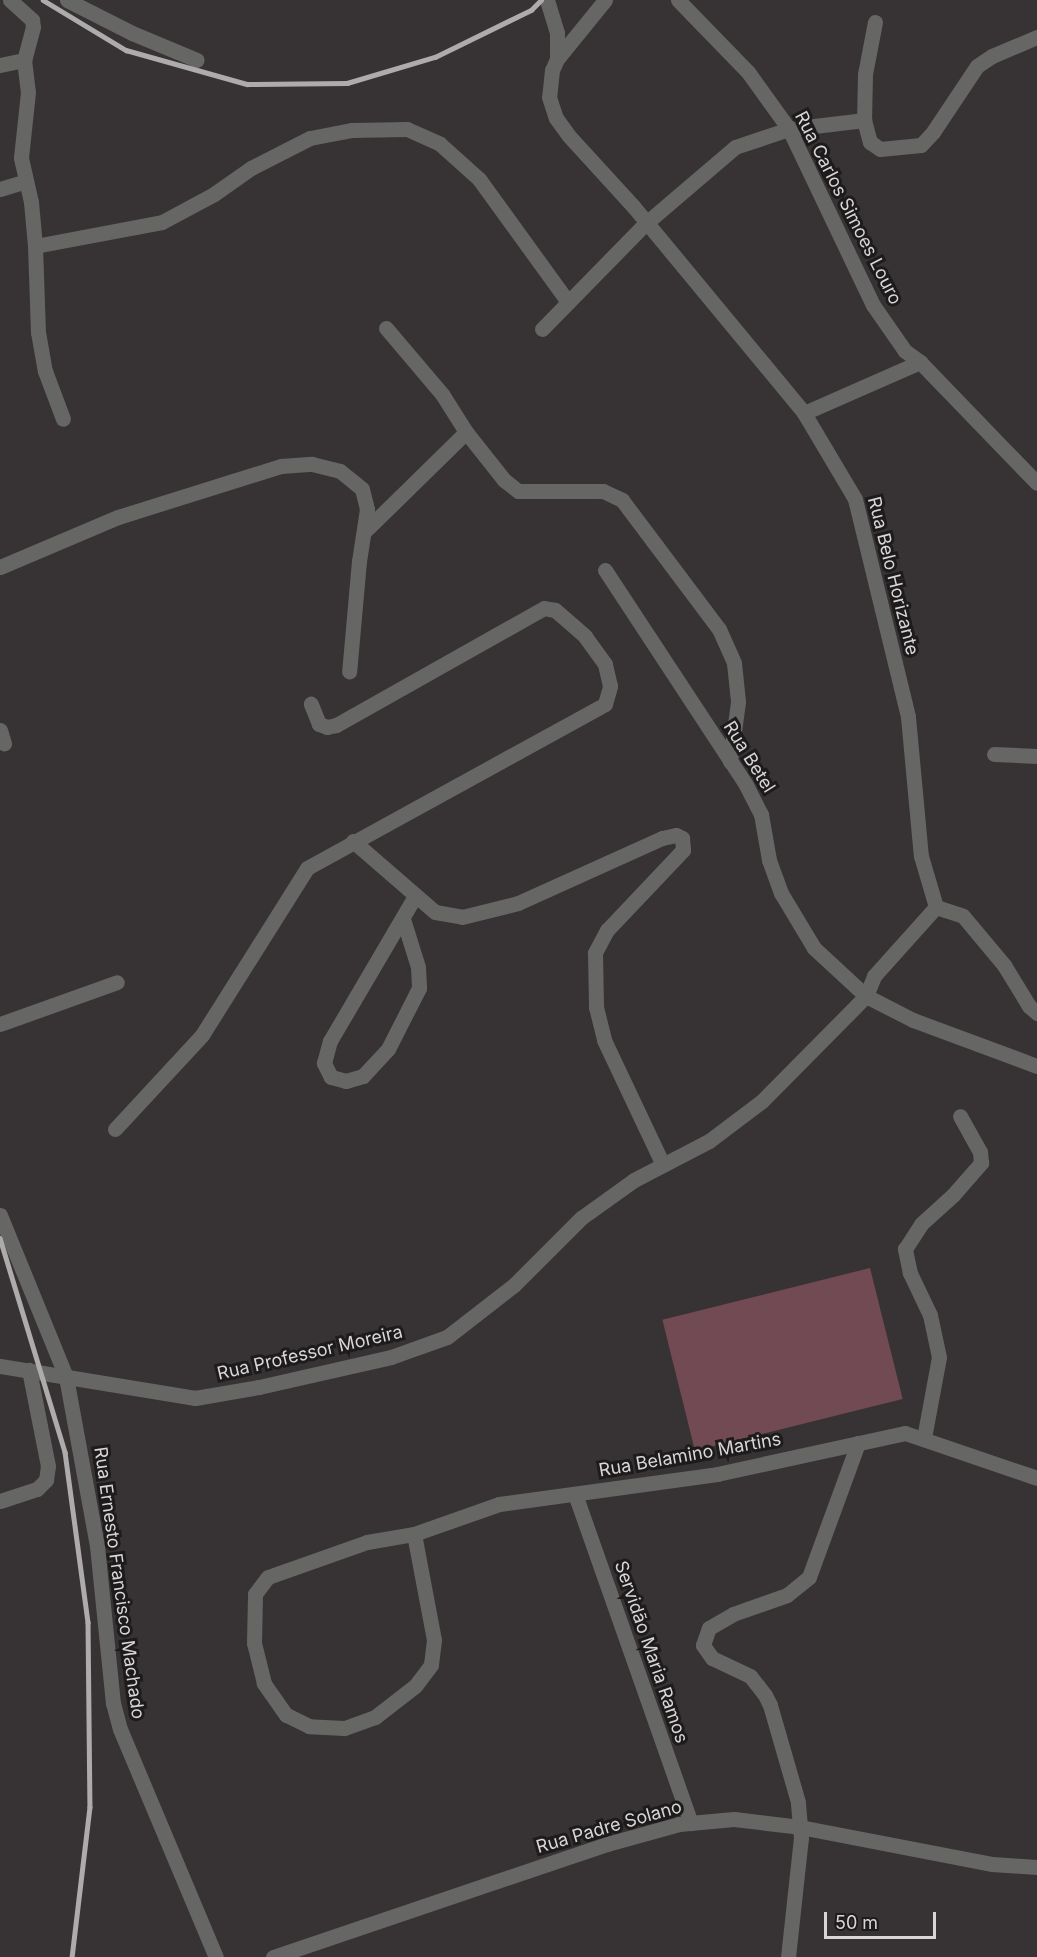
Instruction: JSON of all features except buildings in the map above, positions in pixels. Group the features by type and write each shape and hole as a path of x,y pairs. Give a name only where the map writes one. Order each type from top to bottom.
{"street":[{"path":"10,0 32,20 33,27 24,60 28,92 21,158 35,246 38,332 45,371 63,418"},
{"path":"67,0 132,33 197,60"},
{"path":"547,0 557,33 557,59"},
{"path":"557,59 605,0"},
{"name":"Rua Carlos Simoes Louro","path":"678,0 748,72 789,129 873,305 905,351 920,362 1037,483"},
{"path":"876,22 865,74 864,120 870,142 880,149 921,145 933,132 977,66 992,56 1037,37"},
{"name":"Rua Belo Horizante","path":"557,59 552,70 549,97 556,118 569,136 633,206 645,224 804,413 855,499 908,717 921,856 936,907"},
{"path":"0,65 24,60"},
{"path":"542,329 645,224 735,147 789,129 864,120"},
{"path":"35,246 162,222 214,194 251,168 310,138 352,130 406,129 440,144 479,178 568,302"},
{"path":"0,189 26,181"},
{"path":"386,328 442,394 466,432 504,480 518,491 603,491 622,500 719,629 734,663 738,702 730,760"},
{"path":"804,413 920,362"},
{"path":"364,532 466,432"},
{"path":"0,567 118,517 281,466 312,464 339,471 362,489 367,509 349,672"},
{"name":"Rua Betel","path":"605,570 730,760 761,814 769,860 781,893 814,948 866,996"},
{"path":"115,1130 202,1035 307,868 605,704 610,686 605,664 585,636 555,610 544,608 336,724 327,727 319,724 311,704"},
{"path":"994,754 1037,756"},
{"path":"353,841 435,912 462,917 518,903 662,838 676,835 682,838 684,850 607,930 595,953 596,1007 604,1040 663,1165"},
{"path":"403,919 418,967 419,988 388,1049 363,1076 346,1081 331,1077 324,1063 330,1041 415,896"},
{"path":"936,907 963,916 1034,1004"},
{"name":"Rua Professor Moreira","path":"0,1366 195,1398 259,1387 391,1357 447,1337 514,1285 580,1218 634,1180 709,1142 762,1101 866,996 874,976 936,907"},
{"path":"0,1024 117,982"},
{"path":"866,996 913,1020 1037,1066"},
{"path":"924,1438 939,1357 930,1315 910,1273 905,1249 912,1235 981,1163 980,1152 960,1116"},
{"name":"Rua Ernesto Francisco Machado","path":"0,1215 66,1377 97,1546 113,1703 120,1729 216,1957"},
{"path":"0,1502 37,1489 46,1480 48,1466 29,1370"},
{"name":"Rua Belamino Martins","path":"414,1534 499,1504 717,1474 905,1433 1037,1478"},
{"path":"788,1957 800,1827 798,1802 771,1705 750,1676 712,1658 704,1645 709,1628 733,1614 787,1595 809,1577 858,1443"},
{"name":"Servidão Maria Ramos","path":"574,1494 691,1823"},
{"path":"414,1534 434,1640 431,1665 415,1686 375,1717 344,1728 309,1725 286,1714 264,1683 254,1643 255,1594 267,1577 367,1542 414,1534"},
{"name":"Rua Padre Solano","path":"273,1957 301,1952 607,1844 691,1823 735,1819 800,1827 963,1860 1037,1867"}],"shaded area":[{"path":"870,1268 903,1399 695,1451 662,1320"}],"railway":[{"path":"43,0 126,50 247,84 347,83 435,57 531,10 541,0"},
{"path":"0,1238 65,1452 88,1622 90,1807 72,1957"}]}
